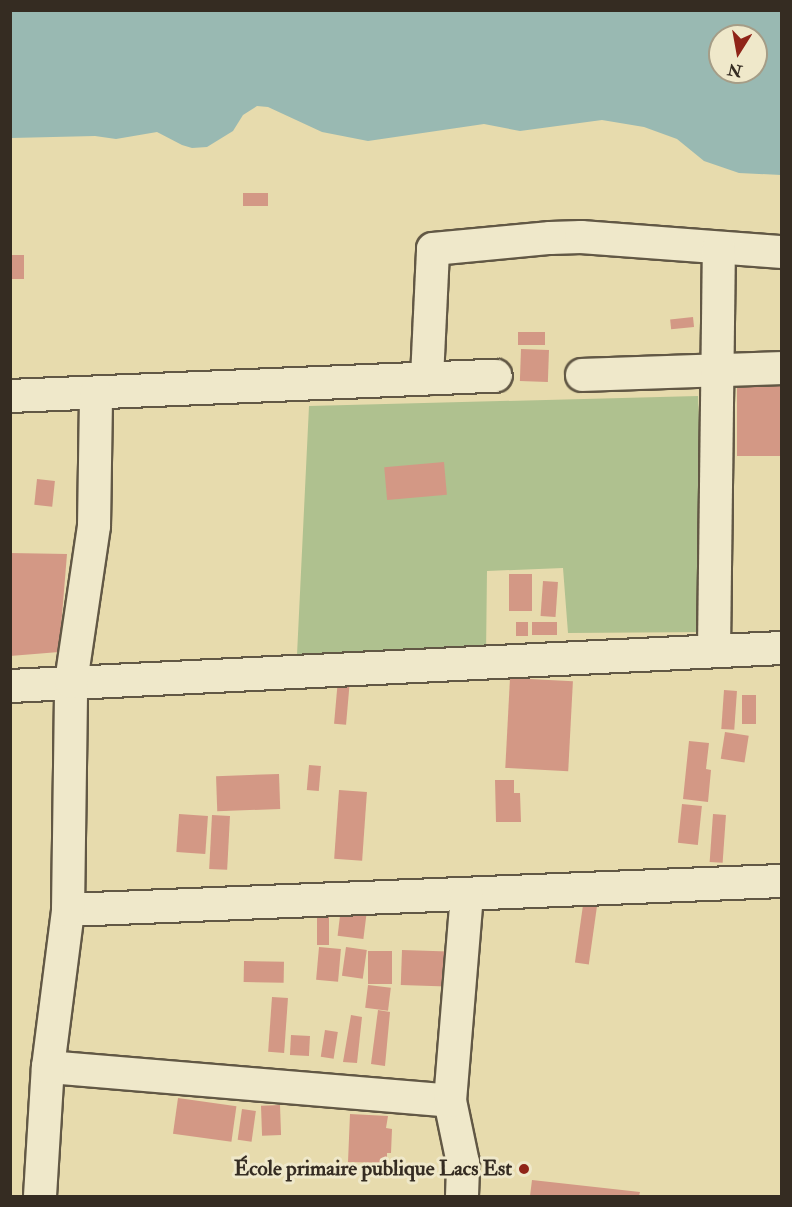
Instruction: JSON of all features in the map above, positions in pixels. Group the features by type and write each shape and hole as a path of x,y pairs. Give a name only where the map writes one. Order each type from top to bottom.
{"street":[{"path":"427,378 433,249 581,237 782,252"},
{"path":"714,650 718,248"},
{"path":"582,375 782,368"},
{"path":"10,396 496,376"},
{"path":"40,1197 48,1067 68,910 71,682 94,526 96,393"},
{"path":"10,686 782,648"},
{"path":"68,910 467,896 782,881"},
{"path":"462,1197 463,1163 450,1101 467,896"},
{"path":"48,1067 450,1101"}],"green space":[{"path":"698,396 707,632 568,633 563,568 487,571 486,655 297,655 309,406"}],"water":[{"path":"10,11 781,11 781,175 739,173 704,161 677,139 644,127 602,120 520,131 484,124 368,141 322,132 268,107 257,106 243,115 233,131 207,147 192,148 182,145 157,132 116,139 95,136 11,138"}],"building":[{"path":"243,193 268,193 268,206 243,206"},
{"path":"10,255 24,255 24,279 10,279"},
{"path":"693,317 694,327 671,329 670,319"},
{"path":"518,332 545,332 545,345 518,345"},
{"path":"521,349 549,350 548,382 520,381"},
{"path":"737,386 782,386 782,456 737,456"},
{"path":"444,462 447,495 387,500 384,467"},
{"path":"37,479 55,481 52,507 34,505"},
{"path":"10,553 67,554 59,652 10,656"},
{"path":"509,574 532,574 532,611 509,611"},
{"path":"543,581 558,582 556,617 541,616"},
{"path":"516,622 528,622 528,636 516,636"},
{"path":"532,622 557,622 557,635 532,635"},
{"path":"510,678 573,681 568,771 505,768"},
{"path":"338,679 350,680 346,725 334,724"},
{"path":"724,690 737,691 734,730 721,729"},
{"path":"742,695 756,695 756,724 742,724"},
{"path":"725,732 749,736 744,762 721,759"},
{"path":"689,741 709,743 706,769 711,770 708,802 683,799"},
{"path":"309,765 321,766 319,791 307,790"},
{"path":"279,774 280,809 217,811 216,776"},
{"path":"495,780 514,780 514,793 520,793 521,822 496,822"},
{"path":"339,790 367,792 362,861 334,859"},
{"path":"682,804 702,806 698,845 678,843"},
{"path":"179,814 208,816 205,854 176,852"},
{"path":"713,814 726,815 723,863 710,862"},
{"path":"212,815 230,816 227,870 209,869"},
{"path":"583,905 597,907 589,964 575,962"},
{"path":"341,908 367,911 363,939 338,936"},
{"path":"317,913 329,913 329,945 317,945"},
{"path":"319,947 341,949 338,982 316,980"},
{"path":"346,947 367,950 363,979 342,976"},
{"path":"402,950 448,952 447,987 401,985"},
{"path":"368,951 392,951 392,984 368,984"},
{"path":"244,961 284,962 284,983 244,982"},
{"path":"368,985 391,988 388,1011 365,1008"},
{"path":"272,997 288,998 284,1053 268,1052"},
{"path":"378,1010 390,1012 385,1066 371,1064"},
{"path":"351,1015 362,1017 357,1063 343,1062"},
{"path":"325,1030 338,1032 334,1059 321,1057"},
{"path":"291,1035 310,1036 309,1056 290,1055"},
{"path":"178,1098 236,1106 231,1142 173,1134"},
{"path":"280,1105 281,1135 262,1136 261,1106"},
{"path":"242,1109 256,1111 252,1142 238,1140"},
{"path":"350,1114 388,1116 386,1128 392,1129 391,1153 387,1153 387,1163 348,1162"},
{"path":"532,1180 640,1192 639,1196 530,1196"}],"place":[{"name":"École primaire publique Lacs Est","path":"524,1169"}]}
